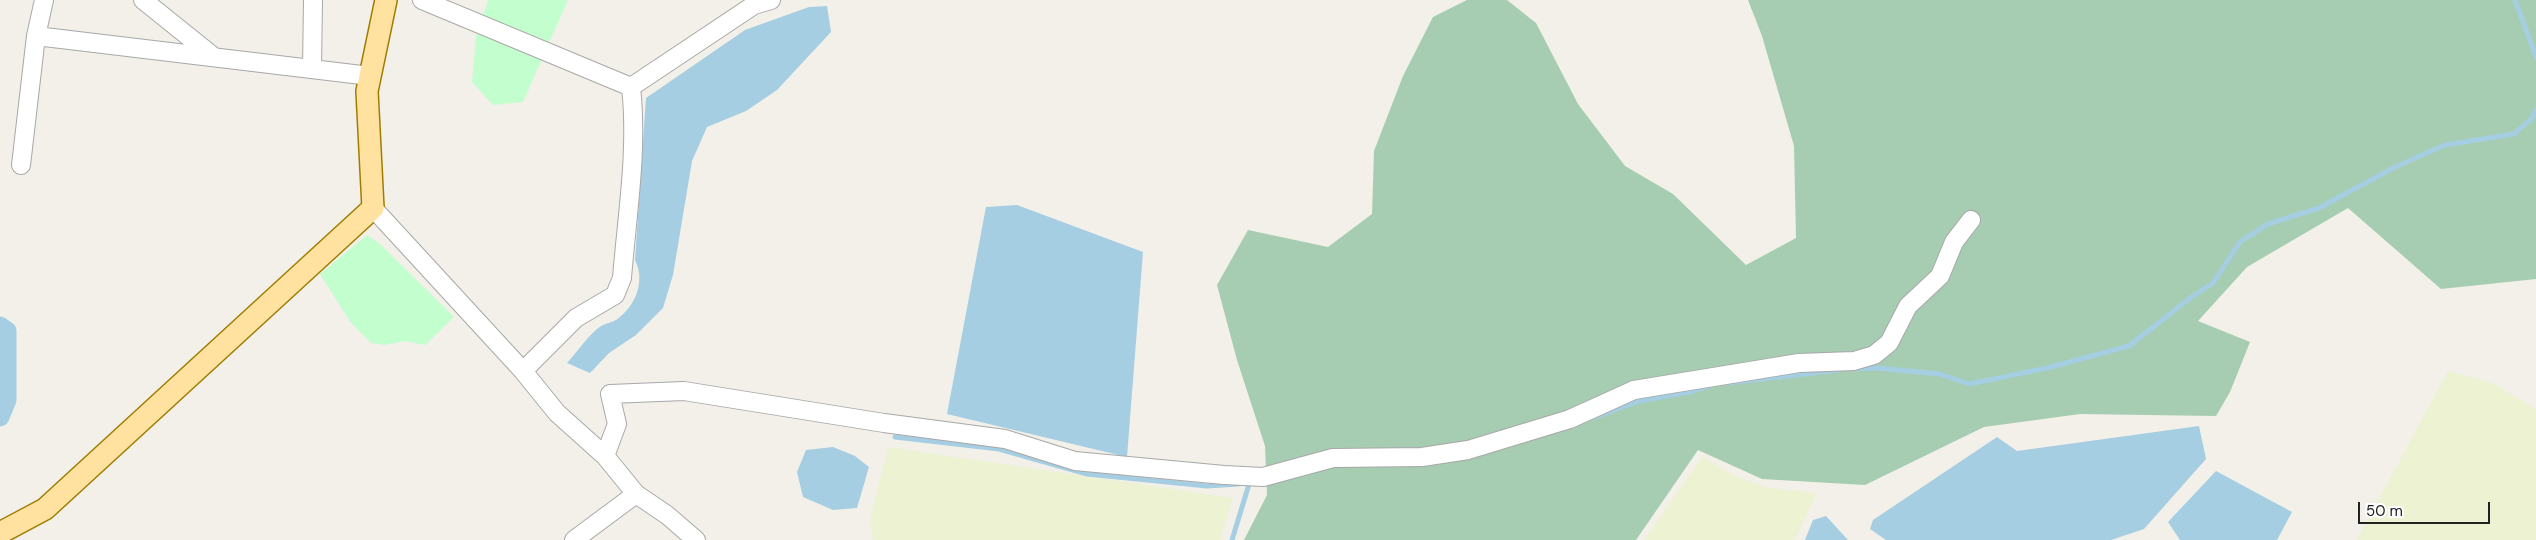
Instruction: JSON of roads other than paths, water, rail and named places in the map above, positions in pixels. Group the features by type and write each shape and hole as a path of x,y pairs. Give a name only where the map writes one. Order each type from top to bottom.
{"main road":[{"path":"0,533 45,509 373,208 367,91 386,0"}],"street":[{"path":"21,165 36,36 44,0"},
{"path":"143,0 215,57"},
{"path":"312,69 313,0"},
{"path":"422,0 631,87"},
{"path":"631,87 754,3 771,0"},
{"path":"36,36 370,76"},
{"path":"523,371 576,318 615,295 622,278 632,163 634,114 631,87"},
{"path":"373,208 523,371 557,413 605,456 636,494 667,515 696,540"},
{"path":"605,456 618,424 610,394 684,390 884,423 1005,439 1075,461 1224,475 1263,477 1333,458 1422,457 1468,450 1570,419 1634,390 1799,363 1854,360 1874,355 1889,343 1908,306 1940,276 1954,242 1971,220"},
{"path":"574,540 636,494"}],"water":[{"path":"827,6 831,32 777,90 746,111 707,127 692,161 673,275 663,308 636,335 609,353 590,373 567,363 597,329 623,315 637,293 639,277 635,260 646,98 745,30 809,7"},
{"path":"1017,205 1143,252 1127,457 947,414 986,207"},
{"path":"2199,426 2206,459 2144,529 2111,540 1886,540 1870,529 1873,520 1997,437 2017,451"},
{"path":"833,447 855,456 869,467 857,508 833,510 803,497 797,472 806,450"},
{"path":"2216,471 2292,512 2277,540 2180,540 2168,522"},
{"path":"1826,516 1848,540 1805,540 1813,520"}],"waterway":[{"path":"2515,0 2536,57"},
{"path":"1852,369 1877,368 1940,374 1969,384 2047,368 2129,346 2190,298 2213,283 2240,242 2268,224 2319,208 2395,167 2445,145 2514,134 2531,119 2536,110"},
{"path":"0,326 7,331 7,400 0,417"},
{"path":"1728,383 1838,370"},
{"path":"1593,418 1639,401 1690,392 1709,386"},
{"path":"895,437 999,449 1087,474 1207,486 1238,484"},
{"path":"1232,540 1250,481"}]}
